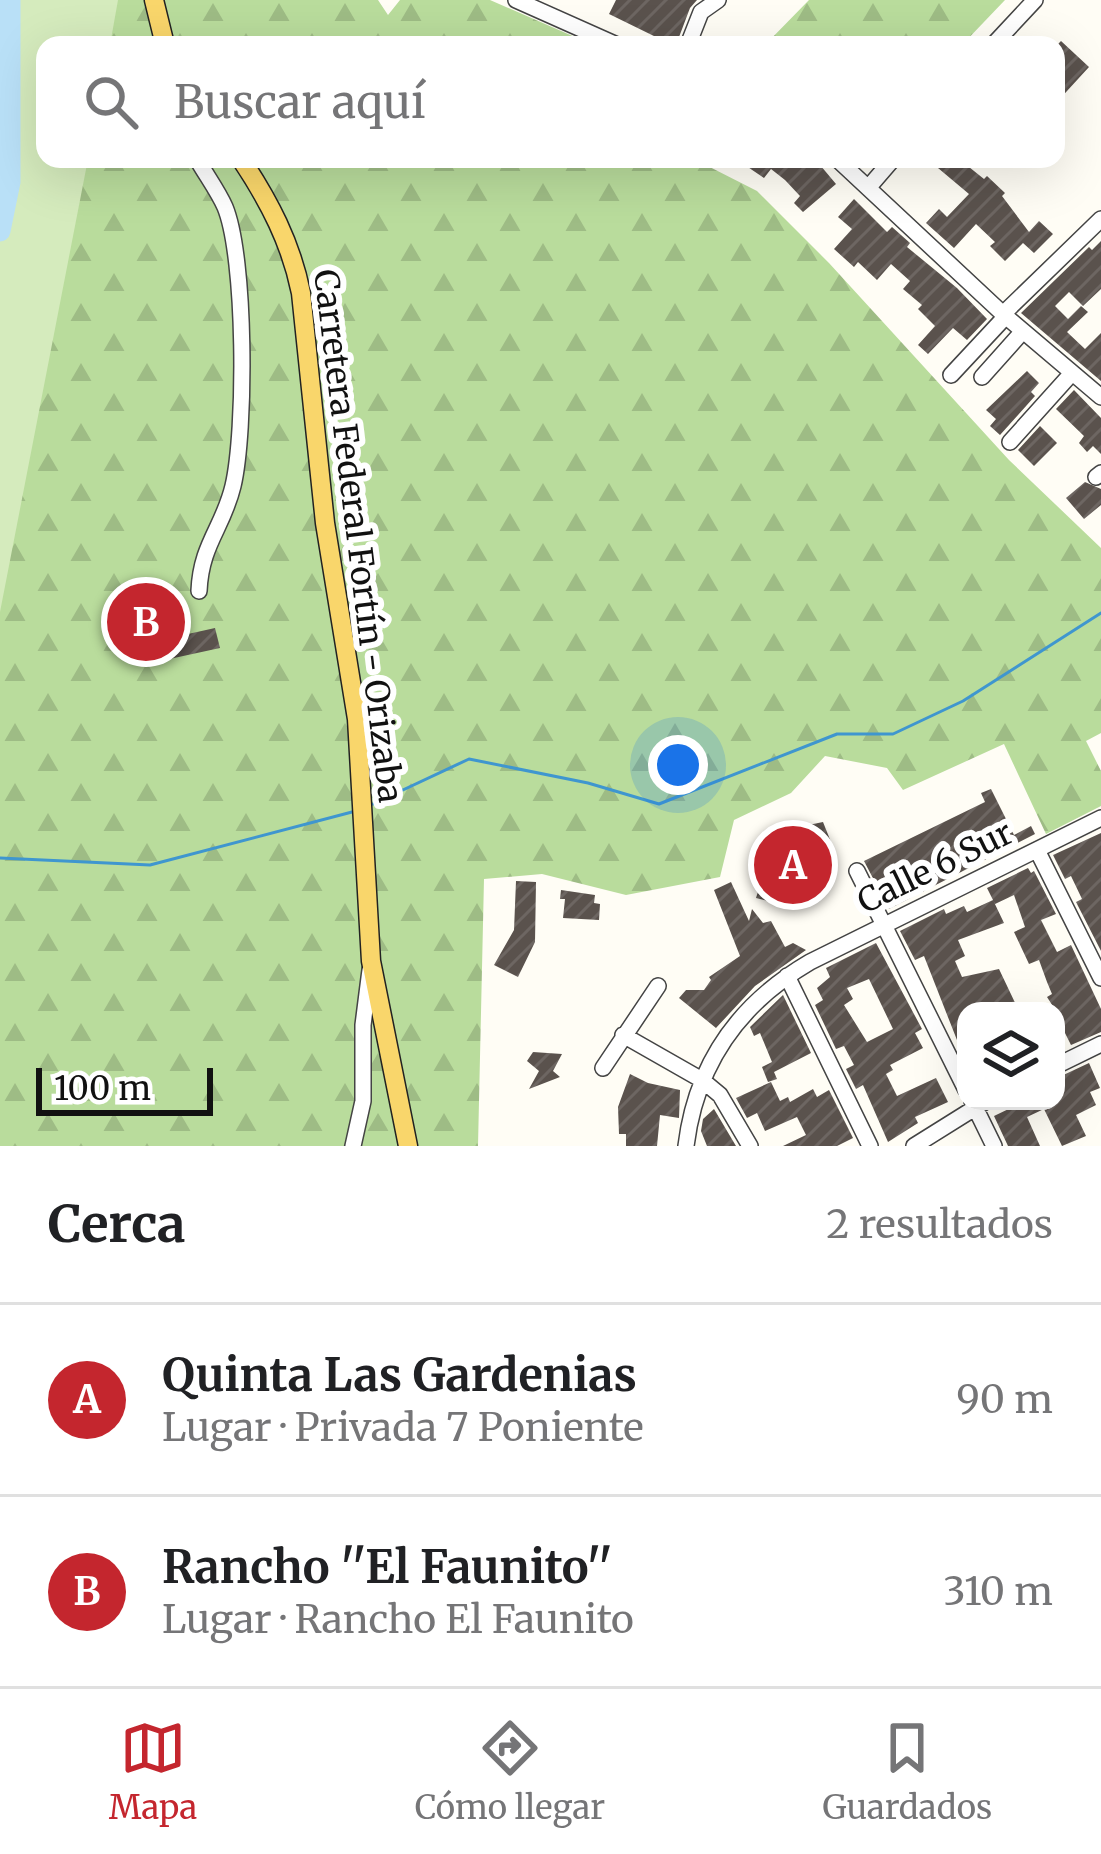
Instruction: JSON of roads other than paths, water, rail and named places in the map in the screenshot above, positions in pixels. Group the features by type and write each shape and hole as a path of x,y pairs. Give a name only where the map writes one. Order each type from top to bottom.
{"main road":[{"path":"154,0 161,36"},
{"name":"Carretera Federal Fortín - Orizaba","path":"246,168 279,224 302,293 325,524 357,719 371,961 408,1146"}],"street":[{"path":"516,0 597,36"},
{"path":"692,36 701,12 718,0"},
{"path":"1001,36 1035,0"},
{"path":"199,591 201,560 229,502 239,459 241,392 234,237 225,206 202,168"},
{"path":"847,168 1101,397"},
{"path":"868,188 885,168"},
{"path":"951,376 1101,219"},
{"path":"982,377 1023,331"},
{"path":"1010,442 1072,373"},
{"name":"Calle 6 Sur","path":"686,1146 702,1080 738,1020 771,985 1101,818"},
{"path":"1037,850 1101,978"},
{"path":"857,871 957,1071"},
{"path":"353,1146 363,1101 363,1025 371,961"},
{"path":"787,976 870,1146"},
{"path":"603,1068 658,986"},
{"path":"623,1036 720,1095 750,1146"},
{"path":"1065,1062 1101,1044"},
{"path":"914,1146 967,1110"},
{"path":"980,1110 994,1146"}],"waterway":[{"path":"0,231 10,182 10,0"},
{"path":"373,804 469,759 588,783 659,804 837,734 893,734 963,701 1101,613"},
{"path":"0,858 150,865 352,812"}],"place":[{"name":"Rancho ''El Faunito''","path":"146,622"},
{"name":"Quinta Las Gardenias","path":"793,865"}]}
